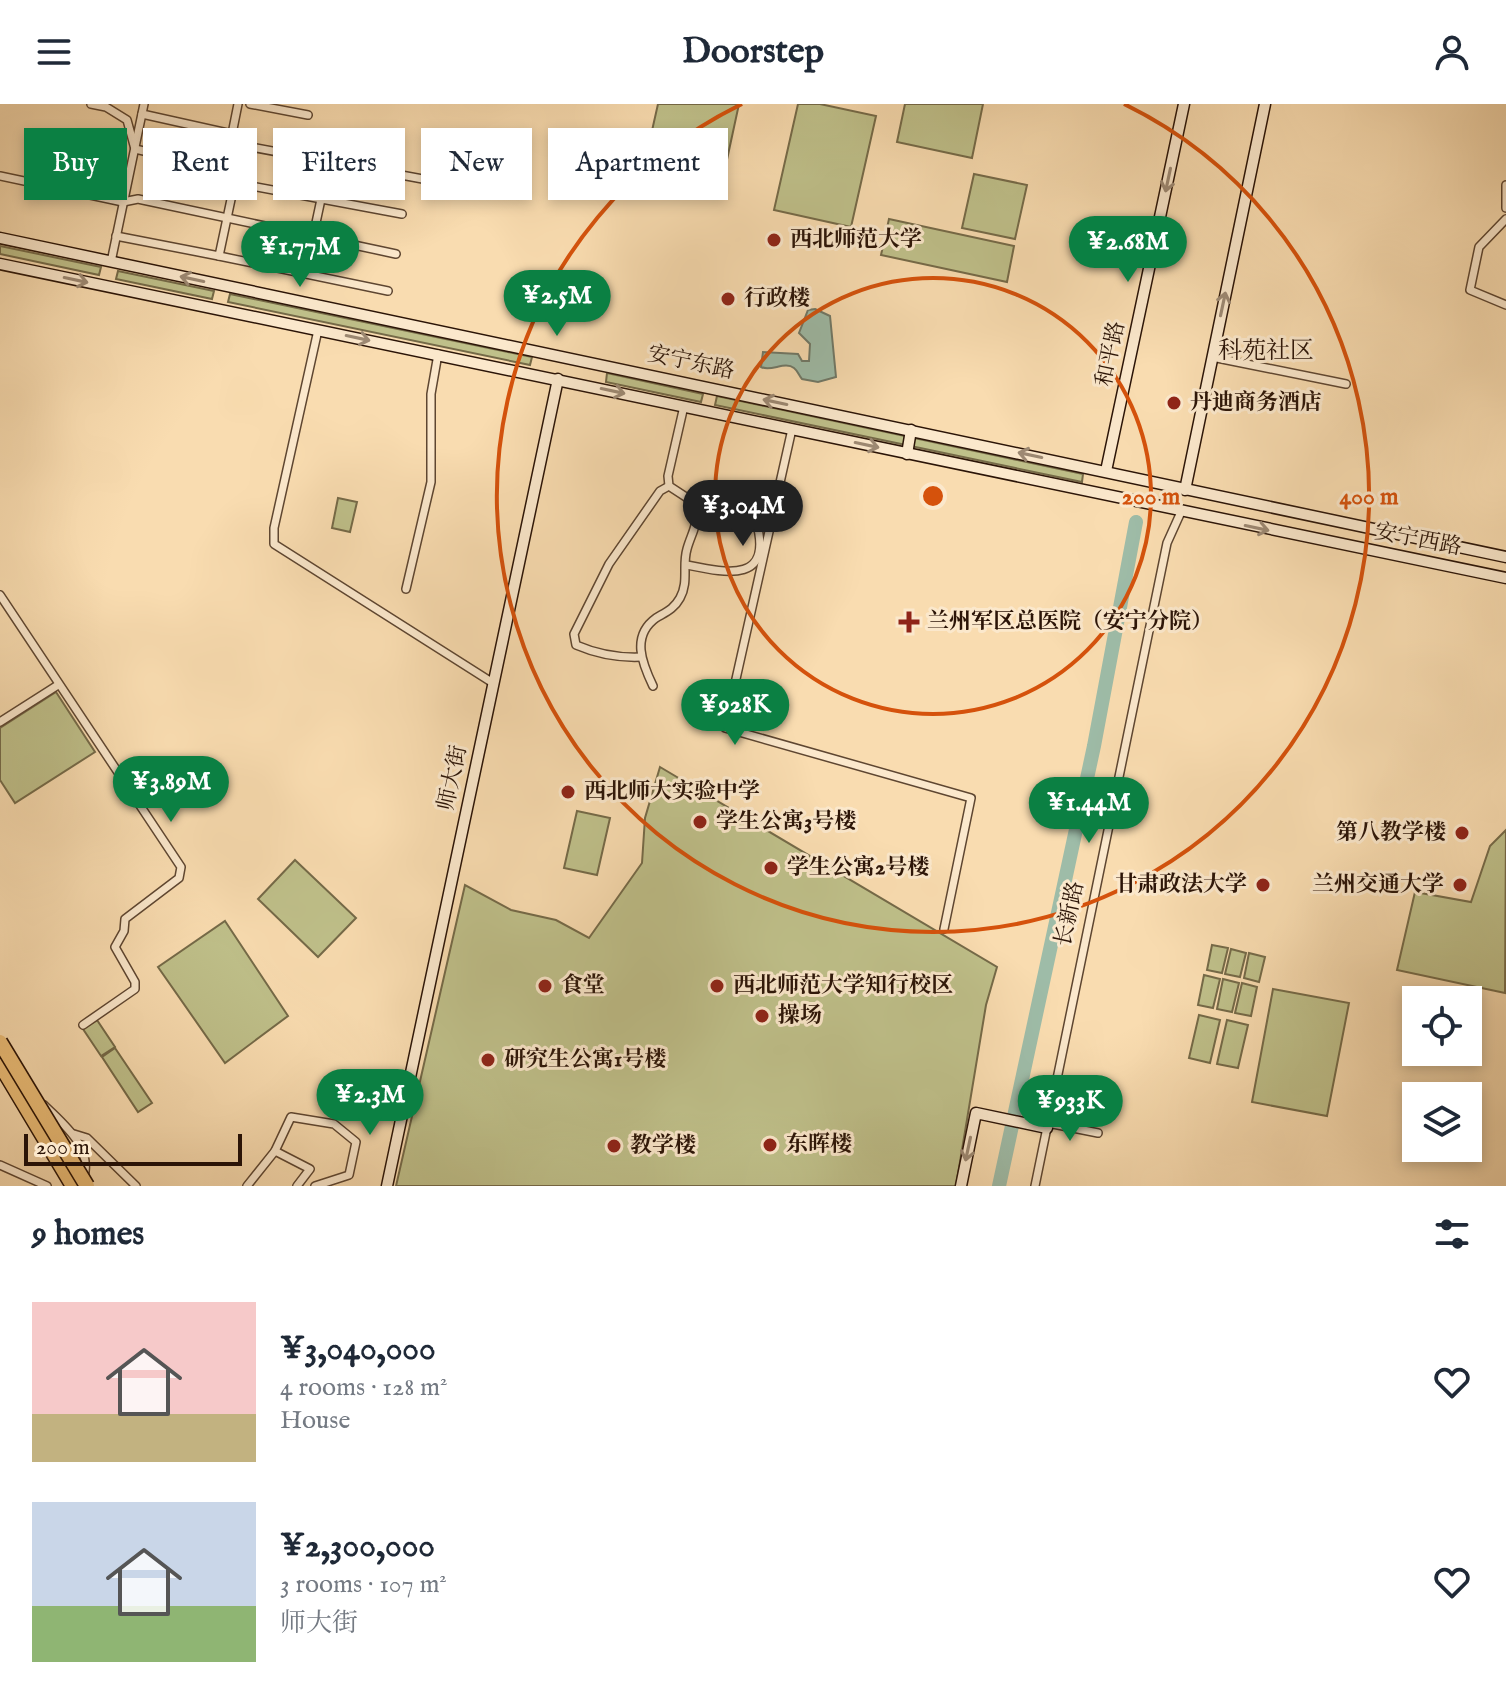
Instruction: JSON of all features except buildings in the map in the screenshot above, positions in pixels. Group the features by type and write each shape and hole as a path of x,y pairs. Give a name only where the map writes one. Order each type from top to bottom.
{"highway":[{"path":"0,1040 87,1186"},
{"path":"0,1064 74,1186"}],"main road":[{"name":"和平路","path":"1106,471 1184,104"},
{"path":"1185,490 1265,104"},
{"name":"安宁东路","path":"0,238 1185,490"},
{"name":"安宁东路","path":"0,264 1181,512"},
{"name":"师大街","path":"387,1186 558,379"},
{"path":"907,454 911,430"},
{"name":"安宁西路","path":"1185,490 1506,557"},
{"name":"安宁西路","path":"1181,512 1506,578"},
{"path":"961,1186 976,1113 998,1120 1047,1126"}],"street":[{"path":"91,104 106,107 127,120 135,149"},
{"path":"111,262 144,104"},
{"path":"233,128 238,104"},
{"path":"250,104 308,115"},
{"path":"142,114 205,128"},
{"path":"135,149 143,151"},
{"path":"0,176 24,181"},
{"path":"1506,185 1506,208"},
{"path":"113,200 138,199 396,254"},
{"path":"219,256 231,200"},
{"path":"305,274 321,200 402,214"},
{"path":"1506,219 1479,247 1470,290 1506,305"},
{"path":"116,236 388,291"},
{"path":"318,330 274,528 274,544 493,683"},
{"path":"406,589 431,482 431,394 438,354"},
{"path":"1212,357 1346,384"},
{"path":"684,406 668,476 669,486 696,508 741,512 756,521 759,546 757,557 746,570 731,574 687,565"},
{"path":"792,429 725,728 971,798 944,929"},
{"path":"641,657 623,658 586,650 576,645 574,634 609,564 660,491 669,486"},
{"path":"653,686 641,657 646,627 672,610 680,598 686,583 687,547 697,525 696,508"},
{"name":"长新路","path":"1035,1186 1164,558 1181,512"},
{"path":"0,595 181,867 179,878 125,919 124,931 115,947 135,982 135,989 83,1025"},
{"path":"0,722 58,685"},
{"path":"0,1040 41,1102 74,1134 86,1162 86,1175 74,1186"},
{"path":"247,1186 275,1151 291,1117 334,1124 356,1142 349,1175 315,1186"},
{"path":"1047,1126 1098,1133"},
{"path":"74,1134 87,1138 136,1186"},
{"path":"275,1151 310,1169 297,1186"},
{"path":"0,1165 47,1186"}],"green space":[{"path":"658,104 739,104 728,155 728,128 653,128"},
{"path":"798,104 820,104 876,116 851,227 774,210"},
{"path":"905,104 983,104 972,158 897,142"},
{"path":"974,174 1027,185 1015,239 962,228"},
{"path":"889,219 1014,246 1007,282 881,255"},
{"path":"0,246 101,267 99,275 0,254"},
{"path":"118,271 214,291 212,299 116,279"},
{"path":"230,294 532,357 530,365 228,302"},
{"path":"607,373 703,394 701,402 606,382"},
{"path":"717,396 1083,474 1082,482 715,405"},
{"path":"338,498 357,502 350,532 332,528"},
{"path":"56,692 95,752 15,803 0,780 0,728"},
{"name":"西北师范大学知行校区","path":"660,767 997,967 986,1005 956,1186 396,1186 465,885 511,910 556,920 589,938 642,863 645,818"},
{"path":"577,811 610,818 597,875 564,868"},
{"path":"1506,830 1505,993 1397,970 1415,892 1471,902 1490,846"},
{"path":"295,860 356,918 318,957 258,899"},
{"path":"225,921 288,1016 225,1063 158,967"},
{"path":"1212,945 1228,948 1222,973 1207,970"},
{"path":"1231,949 1246,953 1240,977 1225,974"},
{"path":"1249,953 1265,957 1259,982 1244,978"},
{"path":"1204,975 1220,979 1213,1008 1198,1005"},
{"path":"1223,979 1239,983 1232,1012 1217,1009"},
{"path":"1242,983 1257,987 1251,1016 1235,1013"},
{"path":"1273,989 1349,1003 1327,1116 1252,1102"},
{"path":"1199,1015 1220,1020 1210,1063 1189,1058"},
{"path":"97,1020 115,1047 101,1056 83,1029"},
{"path":"1227,1020 1248,1025 1238,1068 1217,1064"},
{"path":"115,1048 152,1103 138,1112 102,1057"}],"shaded area":[{"path":"815,309 830,316 836,377 818,382 802,379 790,366 761,367 763,352 798,354 802,361 809,361 810,344 799,333 808,310"}],"waterway":[{"path":"999,1186 1094,746 1136,522"}],"place":[{"name":"西北师范大学","path":"774,240"},
{"name":"行政楼","path":"728,299"},
{"name":"丹迪商务酒店","path":"1174,403"},
{"name":"兰州军区总医院（安宁分院）","path":"909,622"},
{"name":"西北师大实验中学","path":"568,792"},
{"name":"学生公寓3号楼","path":"700,822"},
{"name":"第八教学楼","path":"1462,833"},
{"name":"学生公寓2号楼","path":"771,868"},
{"name":"甘肃政法大学","path":"1263,885"},
{"name":"兰州交通大学","path":"1460,885"},
{"name":"食堂","path":"545,986"},
{"name":"西北师范大学知行校区","path":"717,986"},
{"name":"操场","path":"762,1016"},
{"name":"研究生公寓1号楼","path":"488,1060"},
{"name":"东晖楼","path":"770,1145"},
{"name":"教学楼","path":"614,1146"}],"district":[{"name":"科苑社区","path":"1266,351"}]}
